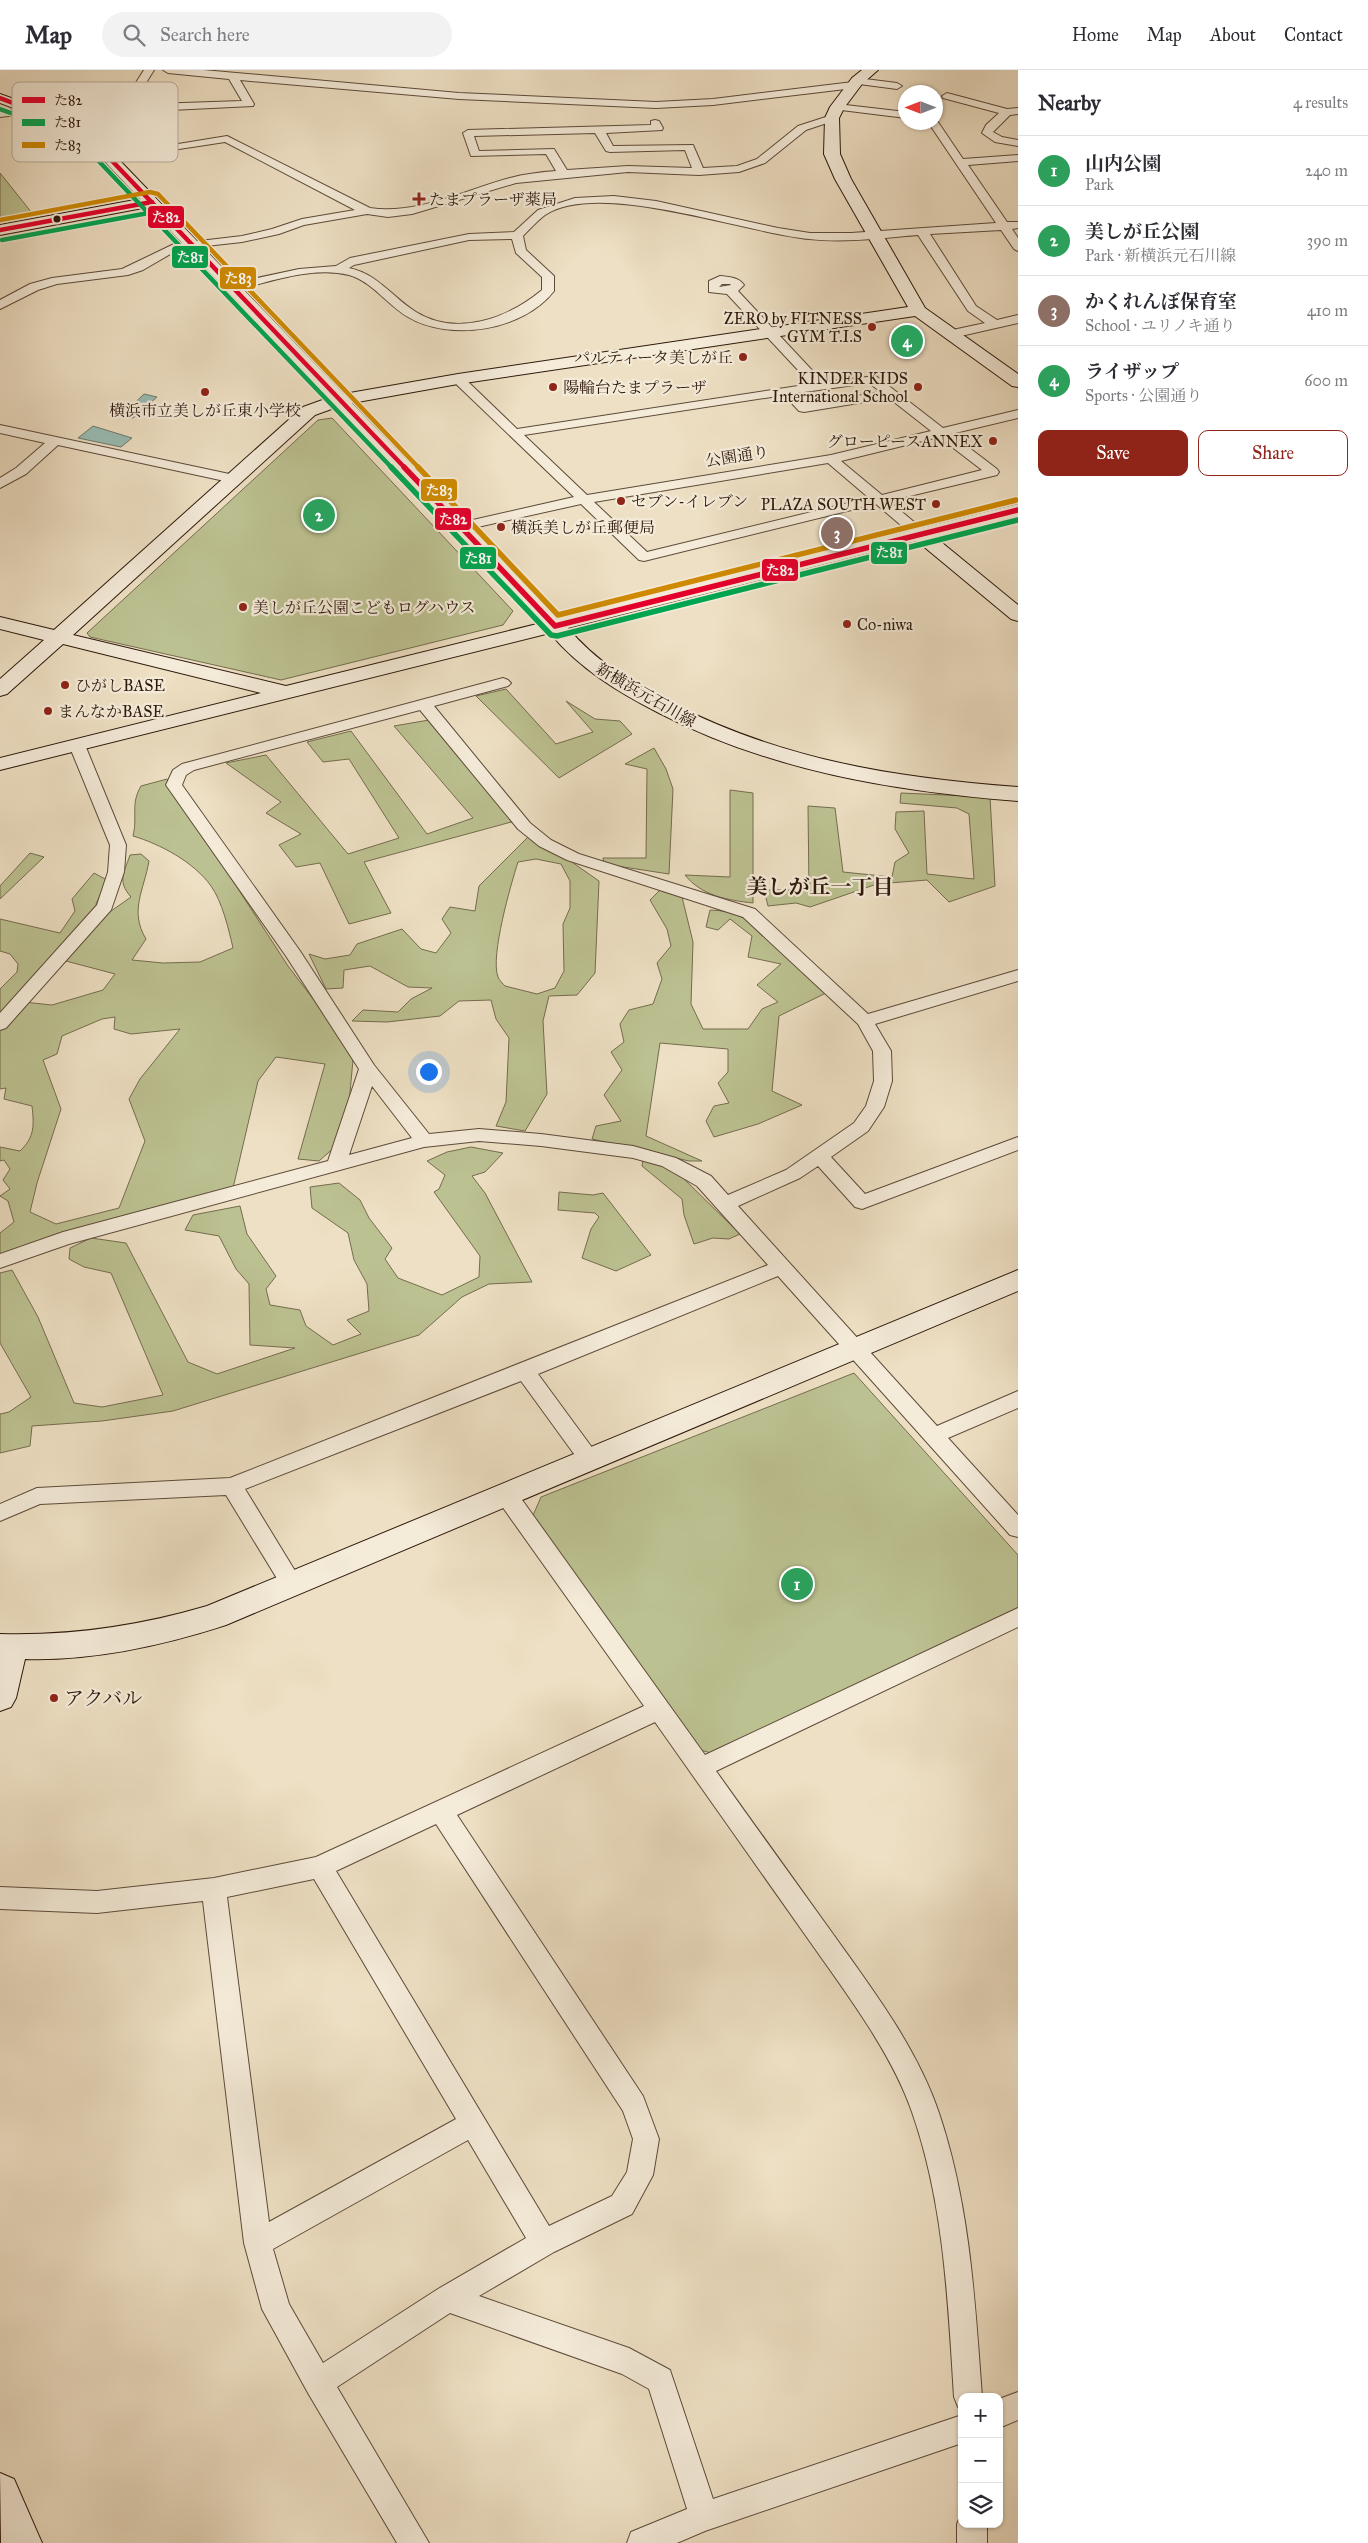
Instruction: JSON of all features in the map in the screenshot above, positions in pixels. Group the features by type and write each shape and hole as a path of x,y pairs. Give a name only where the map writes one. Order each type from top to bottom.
{"street":[{"path":"141,82 149,70"},
{"path":"168,70 459,96 656,105 713,102 856,83 897,86"},
{"path":"871,70 856,83 834,113 832,154 843,179 918,311 1018,382"},
{"path":"178,108 248,104 233,77"},
{"path":"947,96 1012,112"},
{"name":"新横浜元石川線","path":"0,98 12,102"},
{"path":"563,174 550,151 475,154 468,133 658,128 654,120 656,105"},
{"path":"1012,112 990,127 987,133 990,137 999,140 1018,143"},
{"path":"0,305 34,287 56,281 124,272 139,267 168,249 193,244 242,239 275,232 302,222 367,211 388,214 412,211 515,180 563,174 628,170 699,172 739,168 761,161 802,128 834,113 898,115"},
{"path":"598,129 610,150 689,148 699,172"},
{"path":"939,130 1018,246"},
{"path":"178,147 226,139 367,211"},
{"path":"961,162 1018,158"},
{"name":"新横浜元石川線","path":"115,162 568,643 597,668 632,691 714,733 764,752 819,767 935,787 1018,794"},
{"path":"233,287 311,271 338,270 369,277 411,314 426,322 470,327 496,322 535,304 548,292 548,276 520,251 517,235 525,223 543,212 576,202 643,201 689,210 790,235 831,237 1018,225"},
{"path":"0,230 152,202"},
{"path":"922,231 972,308 994,324"},
{"path":"338,270 350,262 468,237 517,235"},
{"path":"730,290 820,386"},
{"path":"0,690 56,637 309,411 339,400 458,379 918,311"},
{"path":"952,334 1018,319"},
{"path":"458,379 514,434 582,500 644,557 992,472 872,380 820,386 514,434"},
{"path":"787,391 804,408 891,394"},
{"name":"公園通り","path":"460,527 582,500 831,459 1018,414"},
{"path":"0,429 234,479"},
{"path":"0,484 21,471 55,441"},
{"path":"831,459 1018,615"},
{"path":"0,764 1018,510"},
{"path":"0,623 284,692"},
{"path":"424,1141 368,1069 294,955 174,785 178,773 188,766 503,683"},
{"path":"423,703 524,826 545,843 573,857 749,913 865,1021 882,1051 883,1081 875,1107 861,1127 793,1174 725,1204"},
{"path":"0,1024 105,906 116,872 118,845 77,744"},
{"path":"865,1021 1018,975"},
{"path":"336,1166 368,1069"},
{"path":"0,1261 63,1239 424,1141 479,1135 541,1140 633,1152 669,1162 704,1181 933,1436 1009,1505 1018,1529"},
{"path":"820,1157 862,1202 1018,1143"},
{"path":"0,1513 37,1496 164,1491 232,1486 525,1371 782,1267"},
{"path":"0,1698 6,1646 58,1647 104,1643 215,1616 507,1496 589,1459 1018,1280"},
{"path":"525,1371 589,1459"},
{"path":"933,1436 1018,1399"},
{"path":"232,1486 292,1584"},
{"path":"507,1496 858,1989 911,2075 926,2113 946,2193 959,2266 968,2393"},
{"path":"700,1768 1018,1617"},
{"path":"0,1898 97,1902 214,1889 320,1867 658,1710"},
{"path":"318,2383 448,2299 544,2243 622,2205 640,2175 646,2139 634,2105 441,1811"},
{"path":"320,1867 544,2243"},
{"path":"214,1889 258,2243 276,2309 414,2543"},
{"path":"258,2243 472,2124"},
{"path":"448,2299 629,2362 660,2380 704,2517"},
{"path":"1003,2412 1018,2406"},
{"path":"642,2543 704,2517 958,2430"},
{"path":"0,2493 22,2543"},
{"path":"972,2528 972,2543"}],"green space":[{"path":"0,173 32,213 0,220"},
{"path":"332,418 513,611 503,625 281,680 90,637 87,633 318,420"},
{"path":"506,689 556,744 593,732 566,701 595,719 620,721 632,734 559,778 476,696"},
{"path":"429,720 515,821 364,862 391,913 349,924 320,863 296,867 279,845 301,834 266,813 281,802 226,763 266,755 348,854 399,838 349,759 323,762 307,742 351,731 427,834 473,818 394,726"},
{"path":"654,748 666,769 673,789 669,874 604,864 603,858 646,858 647,769 625,764"},
{"path":"167,779 288,966 333,1025 353,1060 348,1114 336,1146 319,1161 298,1159 325,1064 276,1057 258,1081 233,1188 0,1256 0,1233 14,1222 8,1201 0,1196 10,1189 3,1180 10,1169 4,1160 0,1161 0,1147 20,1151 31,1136 33,1119 32,1106 4,1099 6,1088 0,1089 0,989 17,972 18,964 10,954 0,951 0,919 60,933 75,911 72,899 94,873 107,880 96,904 104,916 131,897 124,886 124,872 130,855 141,854 149,861 138,910 141,929 146,939 132,960 163,963 200,962 233,948 219,899 204,877 176,855 133,836 135,805 141,786","holes":["51,957 115,974 103,990 52,1005 14,1001","115,1017 114,1029 131,1034 180,1029 140,1079 129,1099 145,1141 119,1208 56,1224 30,1212 37,1183 61,1109 43,1060 57,1054 62,1036 102,1019"]},
{"path":"730,790 753,793 753,903 716,896 699,888 685,875 730,877"},
{"path":"901,793 990,797 995,886 949,902 927,880 877,884 810,907 796,903 768,906 764,890 809,890 808,806 835,808 843,872 892,877 895,862 909,853 895,829 896,812 924,811 927,874 974,879 969,814 957,808 900,803"},
{"path":"528,837 569,860 599,881 595,973 577,995 549,996 543,1021 547,1094 525,1131 496,1126 506,1102 509,1038 496,1019 491,1000 459,1001 440,1016 387,1022 352,1021 363,1010 398,1012 411,999 432,988 408,987 370,966 344,970 343,988 326,989 309,954 325,959 350,955 357,944 402,929 421,949 436,953 451,933 442,919 450,907 475,911 479,886","holes":["536,859 561,864 570,881 570,908 563,924 564,971 555,988 537,994 505,986 498,977 496,967 497,953 502,920 518,862"]},
{"path":"30,853 44,857 0,899 0,886"},
{"path":"660,890 682,897 693,942 691,1004 703,1029 748,1029 762,1009 778,1002 757,985 781,964 748,957 752,936 730,919 718,930 706,927 710,910 728,912 745,918 760,928 775,939 826,993 779,1016 772,1091 802,1105 758,1124 714,1137 706,1121 714,1106 729,1103 718,1083 728,1072 728,1049 660,1043 646,1136 702,1161 689,1161 592,1139 596,1126 621,1121 604,1095 622,1070 611,1052 624,1042 620,1024 629,1010 653,1004 662,979 657,963 671,946 667,929 650,900"},
{"path":"471,1147 503,1153 485,1172 472,1176 485,1193 532,1282 489,1284 462,1297 419,1335 173,1411 102,1421 32,1426 30,1446 0,1453 0,1414 9,1412 31,1397 0,1343 0,1273 12,1270 38,1317 74,1403 102,1407 163,1395 111,1273 84,1267 69,1259 70,1248 91,1238 126,1243 188,1362 217,1374 295,1348 250,1345 249,1284 236,1269 219,1236 185,1230 193,1215 240,1206 247,1234 276,1276 266,1289 270,1305 300,1310 306,1326 333,1345 361,1334 347,1320 369,1311 367,1284 354,1260 348,1233 312,1208 310,1187 339,1183 360,1200 369,1218 392,1248 385,1259 398,1278 442,1295 479,1277 480,1256 434,1192 439,1189 445,1175 427,1161 447,1152"},
{"path":"643,1159 658,1161 677,1172 740,1234 729,1239 713,1238 694,1244 684,1215 682,1199 642,1166"},
{"path":"559,1192 593,1195 603,1193 651,1255 616,1271 582,1258 591,1229 599,1217 595,1213 558,1210"},
{"path":"854,1373 1018,1555 1018,1614 715,1754 689,1747 531,1520 541,1497"}],"water":[{"path":"144,394 157,397 133,418 121,416"},
{"path":"93,426 132,438 121,447 78,438"}],"transit line":[{"name":"た82","path":"0,98 12,102"},
{"name":"た81","path":"0,109 12,113"},
{"name":"た81","path":"100,162 551,635 557,636 1018,520"},
{"name":"た82","path":"113,162 555,626 1018,510"},
{"name":"た83","path":"0,220 150,192 158,194 558,615 1016,500"},
{"name":"た82","path":"0,230 152,202"},
{"name":"た81","path":"2,240 154,212"}],"place":[{"name":"たまプラーザ薬局","path":"419,199"},
{"name":"ZERO by FITNESS GYM T.I.S","path":"872,327"},
{"name":"ライザップ","path":"907,341"},
{"name":"パルティータ美しが丘","path":"743,357"},
{"name":"陽輪台たまプラーザ","path":"553,387"},
{"name":"KINDER KIDS International School","path":"918,387"},
{"name":"横浜市立美しが丘東小学校","path":"205,392"},
{"name":"グローピースANNEX","path":"993,441"},
{"name":"セブン-イレブン","path":"621,501"},
{"name":"PLAZA SOUTH WEST","path":"936,504"},
{"name":"美しが丘公園","path":"319,515"},
{"name":"横浜美しが丘郵便局","path":"501,527"},
{"name":"かくれんぼ保育室","path":"837,533"},
{"name":"美しが丘公園こどもログハウス","path":"243,607"},
{"name":"Co-niwa","path":"847,624"},
{"name":"ひがしBASE","path":"65,685"},
{"name":"まんなかBASE","path":"48,711"},
{"name":"山内公園","path":"797,1584"},
{"name":"アクバル","path":"54,1698"}],"district":[{"name":"美しが丘一丁目","path":"820,887"}]}
